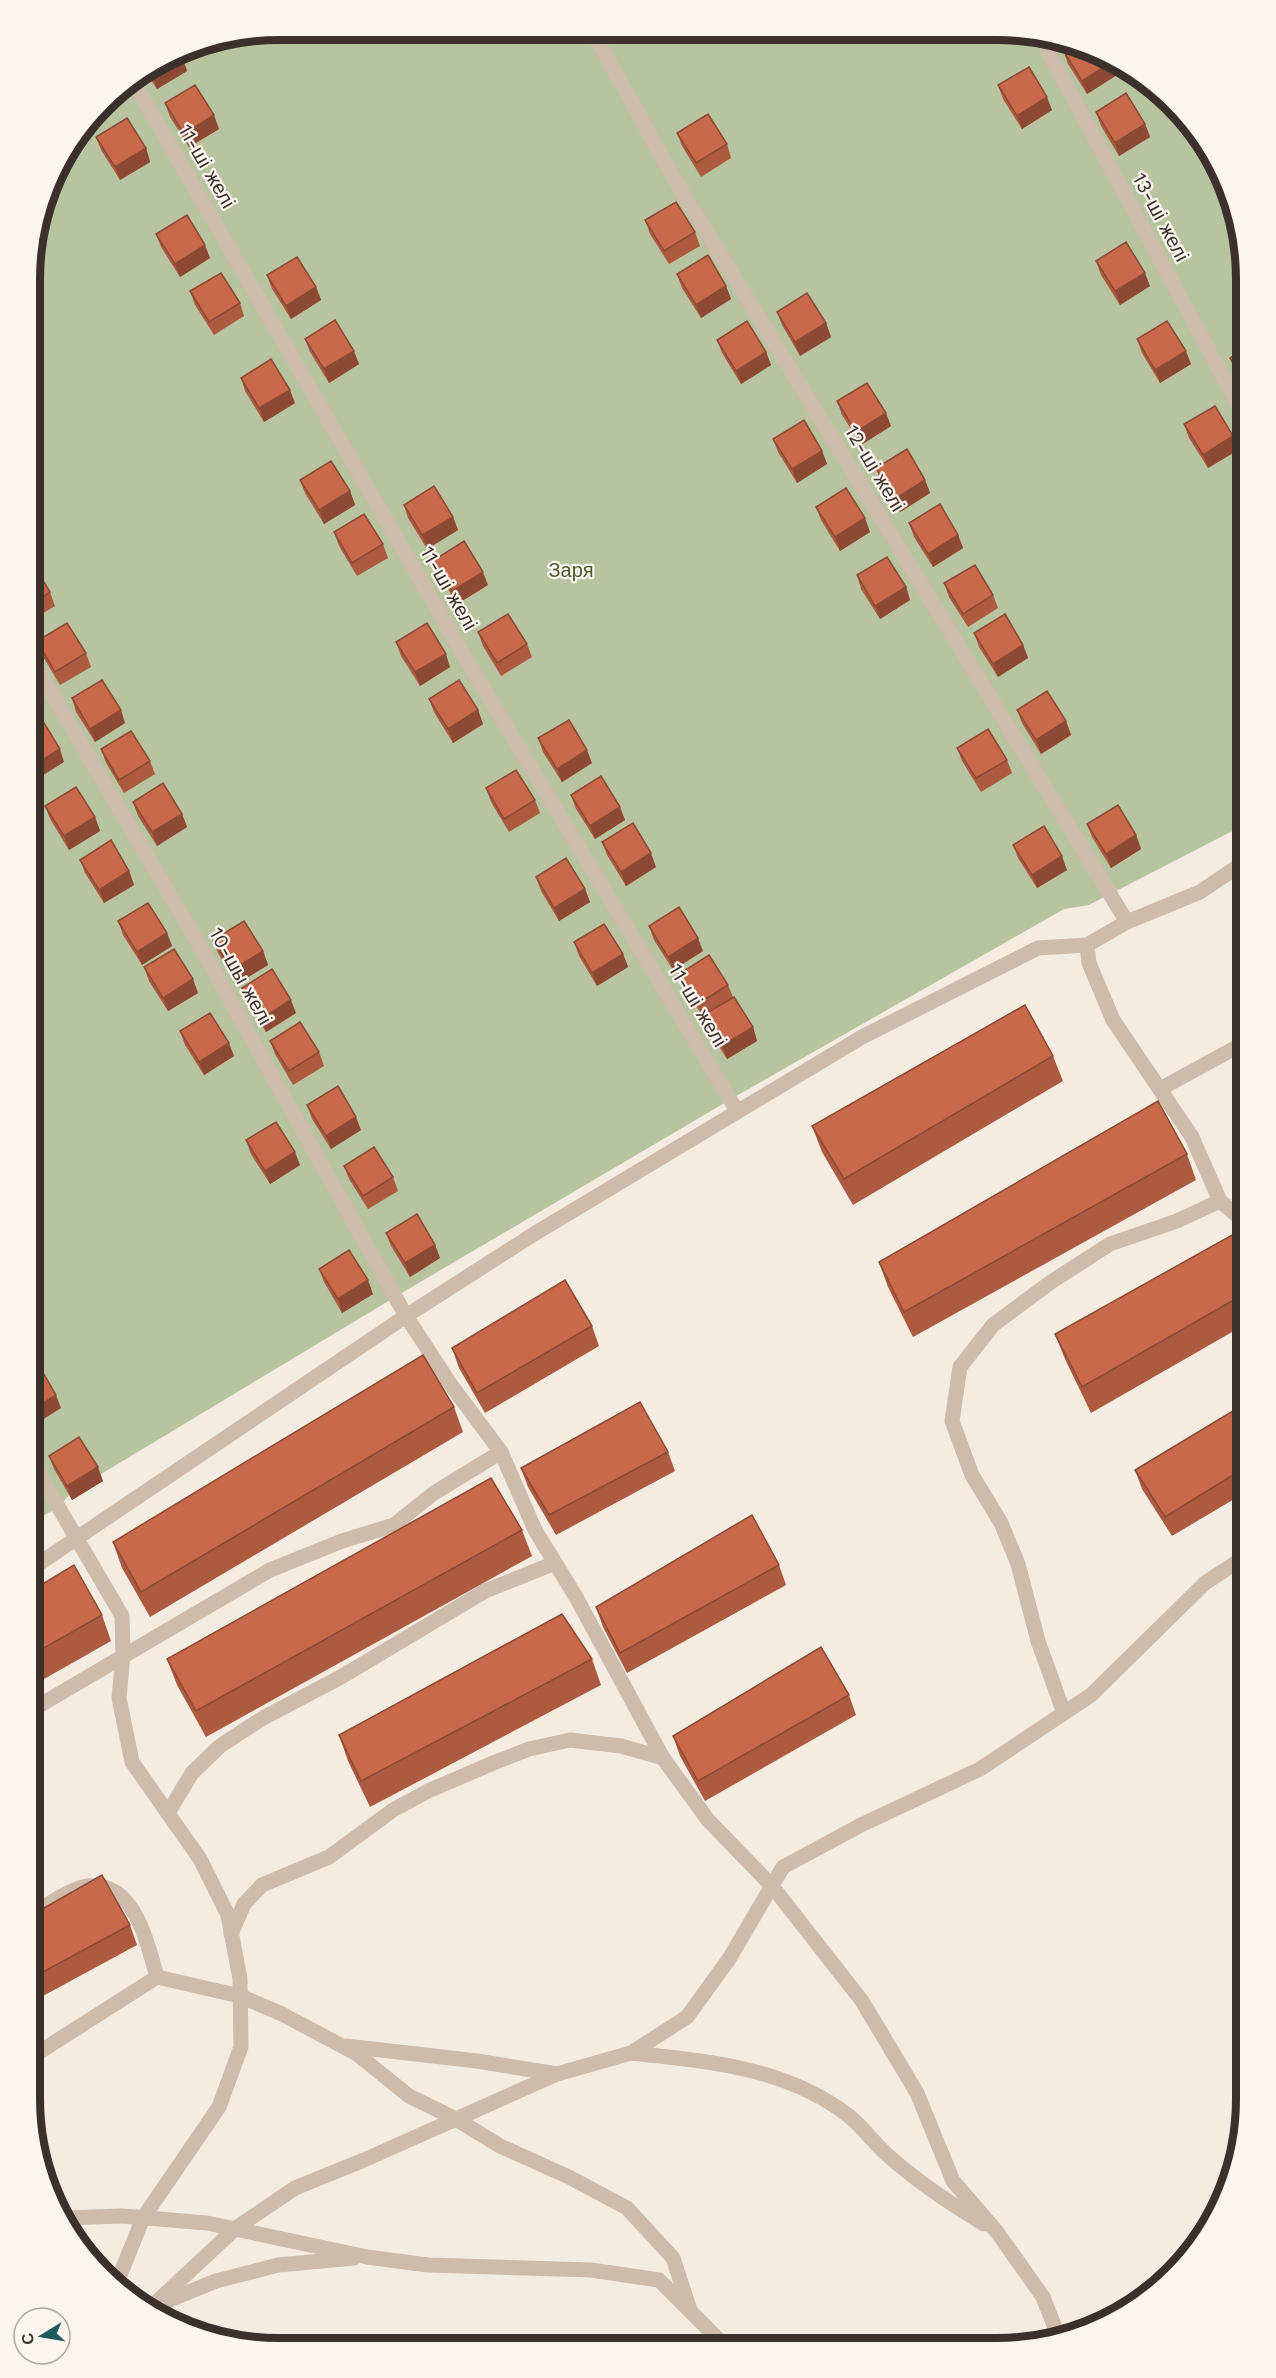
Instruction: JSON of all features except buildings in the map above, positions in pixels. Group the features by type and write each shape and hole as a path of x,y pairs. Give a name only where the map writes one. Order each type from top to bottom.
{"street":[{"name":"12-ші желі","path":"597,40 672,175 1127,922"},
{"name":"13-ші желі","path":"1045,45 1236,400"},
{"name":"11-ші желі","path":"137,88 469,664 737,1111"},
{"name":"10-шы желі","path":"40,674 201,948 406,1316 451,1385 501,1452 535,1530 663,1758 708,1820 772,1886 862,2001 917,2093 952,2181 997,2232 1043,2297 1056,2330"},
{"path":"40,1563 406,1316 737,1111 862,1037 1038,948 1087,945 1127,922 1200,892 1236,868"},
{"path":"1087,945 1089,963 1113,1020 1192,1137 1220,1201 1236,1214"},
{"path":"1160,1089 1236,1047"},
{"path":"1064,1713 1038,1641 1018,1564 1001,1523 972,1475 952,1421 960,1367 993,1325 1051,1282 1110,1244 1177,1221 1220,1201"},
{"path":"40,1705 270,1570 342,1541 394,1525 434,1493 501,1452"},
{"path":"40,1475 122,1616 123,1655 119,1698 132,1762 200,1859 228,1915 240,1979 241,2047 219,2107 143,2218 120,2276"},
{"path":"168,1813 192,1773 220,1746 263,1718 341,1677 485,1591 555,1563"},
{"path":"156,2303 236,2228 295,2188 364,2160 557,2074 632,2054 687,2017 729,1959 783,1867 861,1825 980,1768 1092,1695 1205,1583 1236,1563"},
{"path":"231,1934 244,1904 262,1885 329,1857 393,1810 491,1764 529,1749 570,1740 621,1746 663,1758"},
{"path":"40,1909 87,1886 108,1887 128,1902 145,1935 156,1977"},
{"path":"40,2052 156,1977 240,1996 282,2013 342,2045 357,2054 409,2096 456,2119 500,2146 569,2177 627,2208 673,2258 690,2310"},
{"path":"342,2045 477,2061 557,2074"},
{"path":"632,2054 698,2060 758,2071 808,2090 849,2116 889,2157 934,2194 997,2232"},
{"path":"73,2218 143,2218 207,2223 368,2257 428,2265 591,2270 659,2280 717,2338"},
{"path":"159,2305 216,2281 278,2265 368,2257"}],"green space":[{"name":"Заря","path":"280,40 996,40 1043,45 1073,53 1102,65 1142,90 1176,122 1203,160 1223,203 1233,248 1236,280 1236,829 1089,905 1064,909 738,1095 405,1291 73,1491 56,1509 40,1517 40,280 45,233 53,203 65,174 90,134 134,90 174,65 203,53 233,45"}]}
